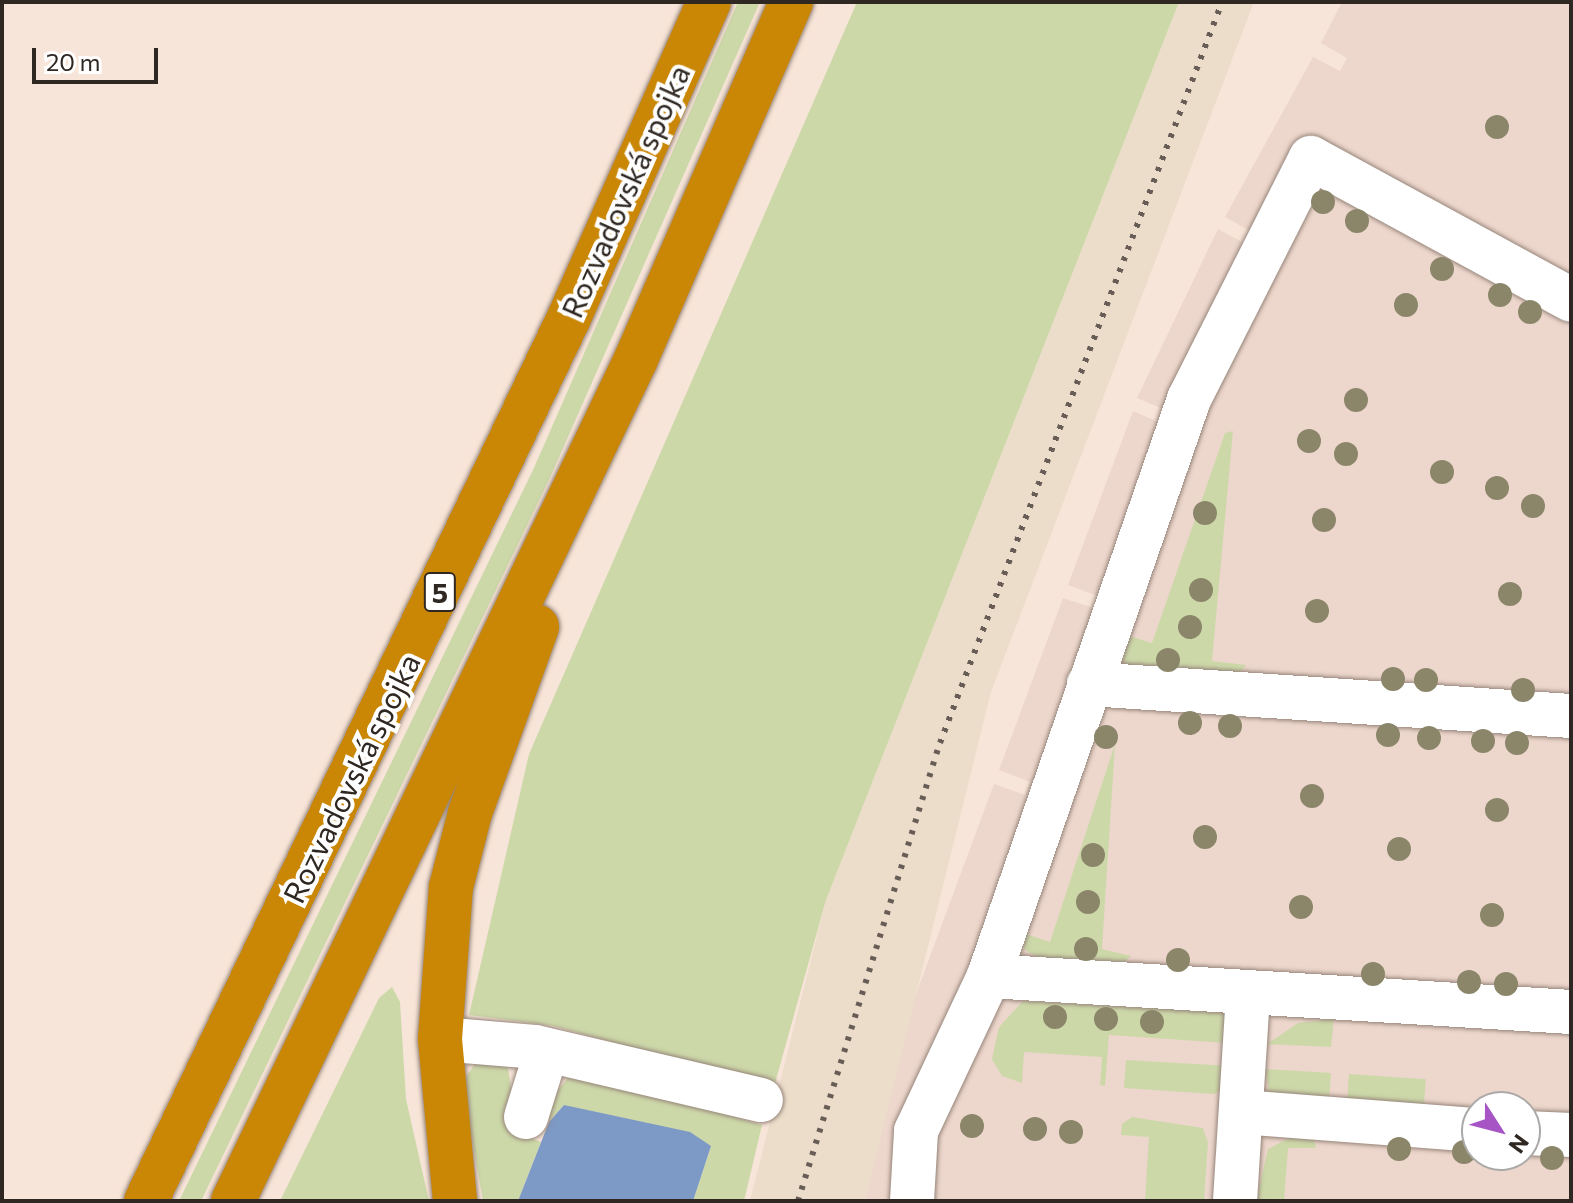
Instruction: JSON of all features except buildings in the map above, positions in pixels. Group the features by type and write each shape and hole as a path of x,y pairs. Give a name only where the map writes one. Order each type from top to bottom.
{"highway":[{"name":"Rozvadovská spojka","path":"146,1201 462,544 709,2"},
{"path":"233,1201 636,359 791,2"},
{"path":"455,1201 440,1039 441,969 458,851 636,359"}],"lane":[{"path":"912,1201 916,1131 989,976 1189,399 1311,158 1571,300"},
{"path":"1089,684 1571,716"},
{"path":"989,976 1248,995 1571,1012"},
{"path":"1235,1201 1248,995"},
{"path":"440,1039 547,1050 761,1100"},
{"path":"526,1117 547,1050"},
{"path":"1241,1112 1461,1129"},
{"path":"1541,1134 1571,1135"}],"shaded area":[{"path":"1179,2 1254,2 991,692 865,1201 750,1201 826,900"},
{"path":"1342,2 1571,2 1571,1201 865,1201 909,1013 994,784 1025,795 1030,782 999,770 1063,598 1093,608 1098,596 1068,585 1133,411 1158,422 1163,409 1137,398 1218,229 1246,244 1252,232 1225,217 1313,57 1340,71 1347,58 1321,43"}],"green space":[{"path":"738,2 760,2 549,480 201,1201 179,1201 533,470"},
{"path":"857,2 1179,2 826,900 774,1087 554,1026 469,1015 529,754"},
{"path":"1233,431 1212,661 1246,665 1239,673 1127,666 1120,656 1123,634 1152,643 1225,433"},
{"path":"1115,744 1102,949 1131,956 1124,962 1037,957 1024,949 1023,933 1050,942"},
{"path":"392,987 400,1002 406,1099 429,1201 280,1201 379,998"},
{"path":"1023,1001 1233,1012 1241,1044 1109,1035 1105,1086 1100,1085 1102,1057 1024,1052 1022,1083 1002,1076 992,1059 999,1027"},
{"path":"1334,1019 1331,1047 1267,1044 1298,1023"},
{"path":"478,1060 508,1068 518,1133 541,1142 518,1201 483,1201 462,1082"},
{"path":"1126,1060 1230,1066 1222,1090 1214,1094 1124,1088"},
{"path":"1265,1069 1331,1073 1329,1101 1270,1096"},
{"path":"571,1074 595,1076 762,1125 744,1201 693,1201 711,1146 564,1105 549,1122 550,1100"},
{"path":"1349,1074 1426,1079 1424,1107 1347,1102"},
{"path":"1132,1117 1203,1128 1208,1143 1204,1201 1145,1201 1149,1137 1121,1135 1122,1124"},
{"path":"1295,1135 1314,1138 1316,1148 1288,1148 1284,1201 1256,1201 1268,1149"}],"water":[{"path":"564,1105 690,1132 711,1146 693,1201 518,1201 549,1122"}],"railway":[{"path":"798,1201 940,743 1222,2"}]}
